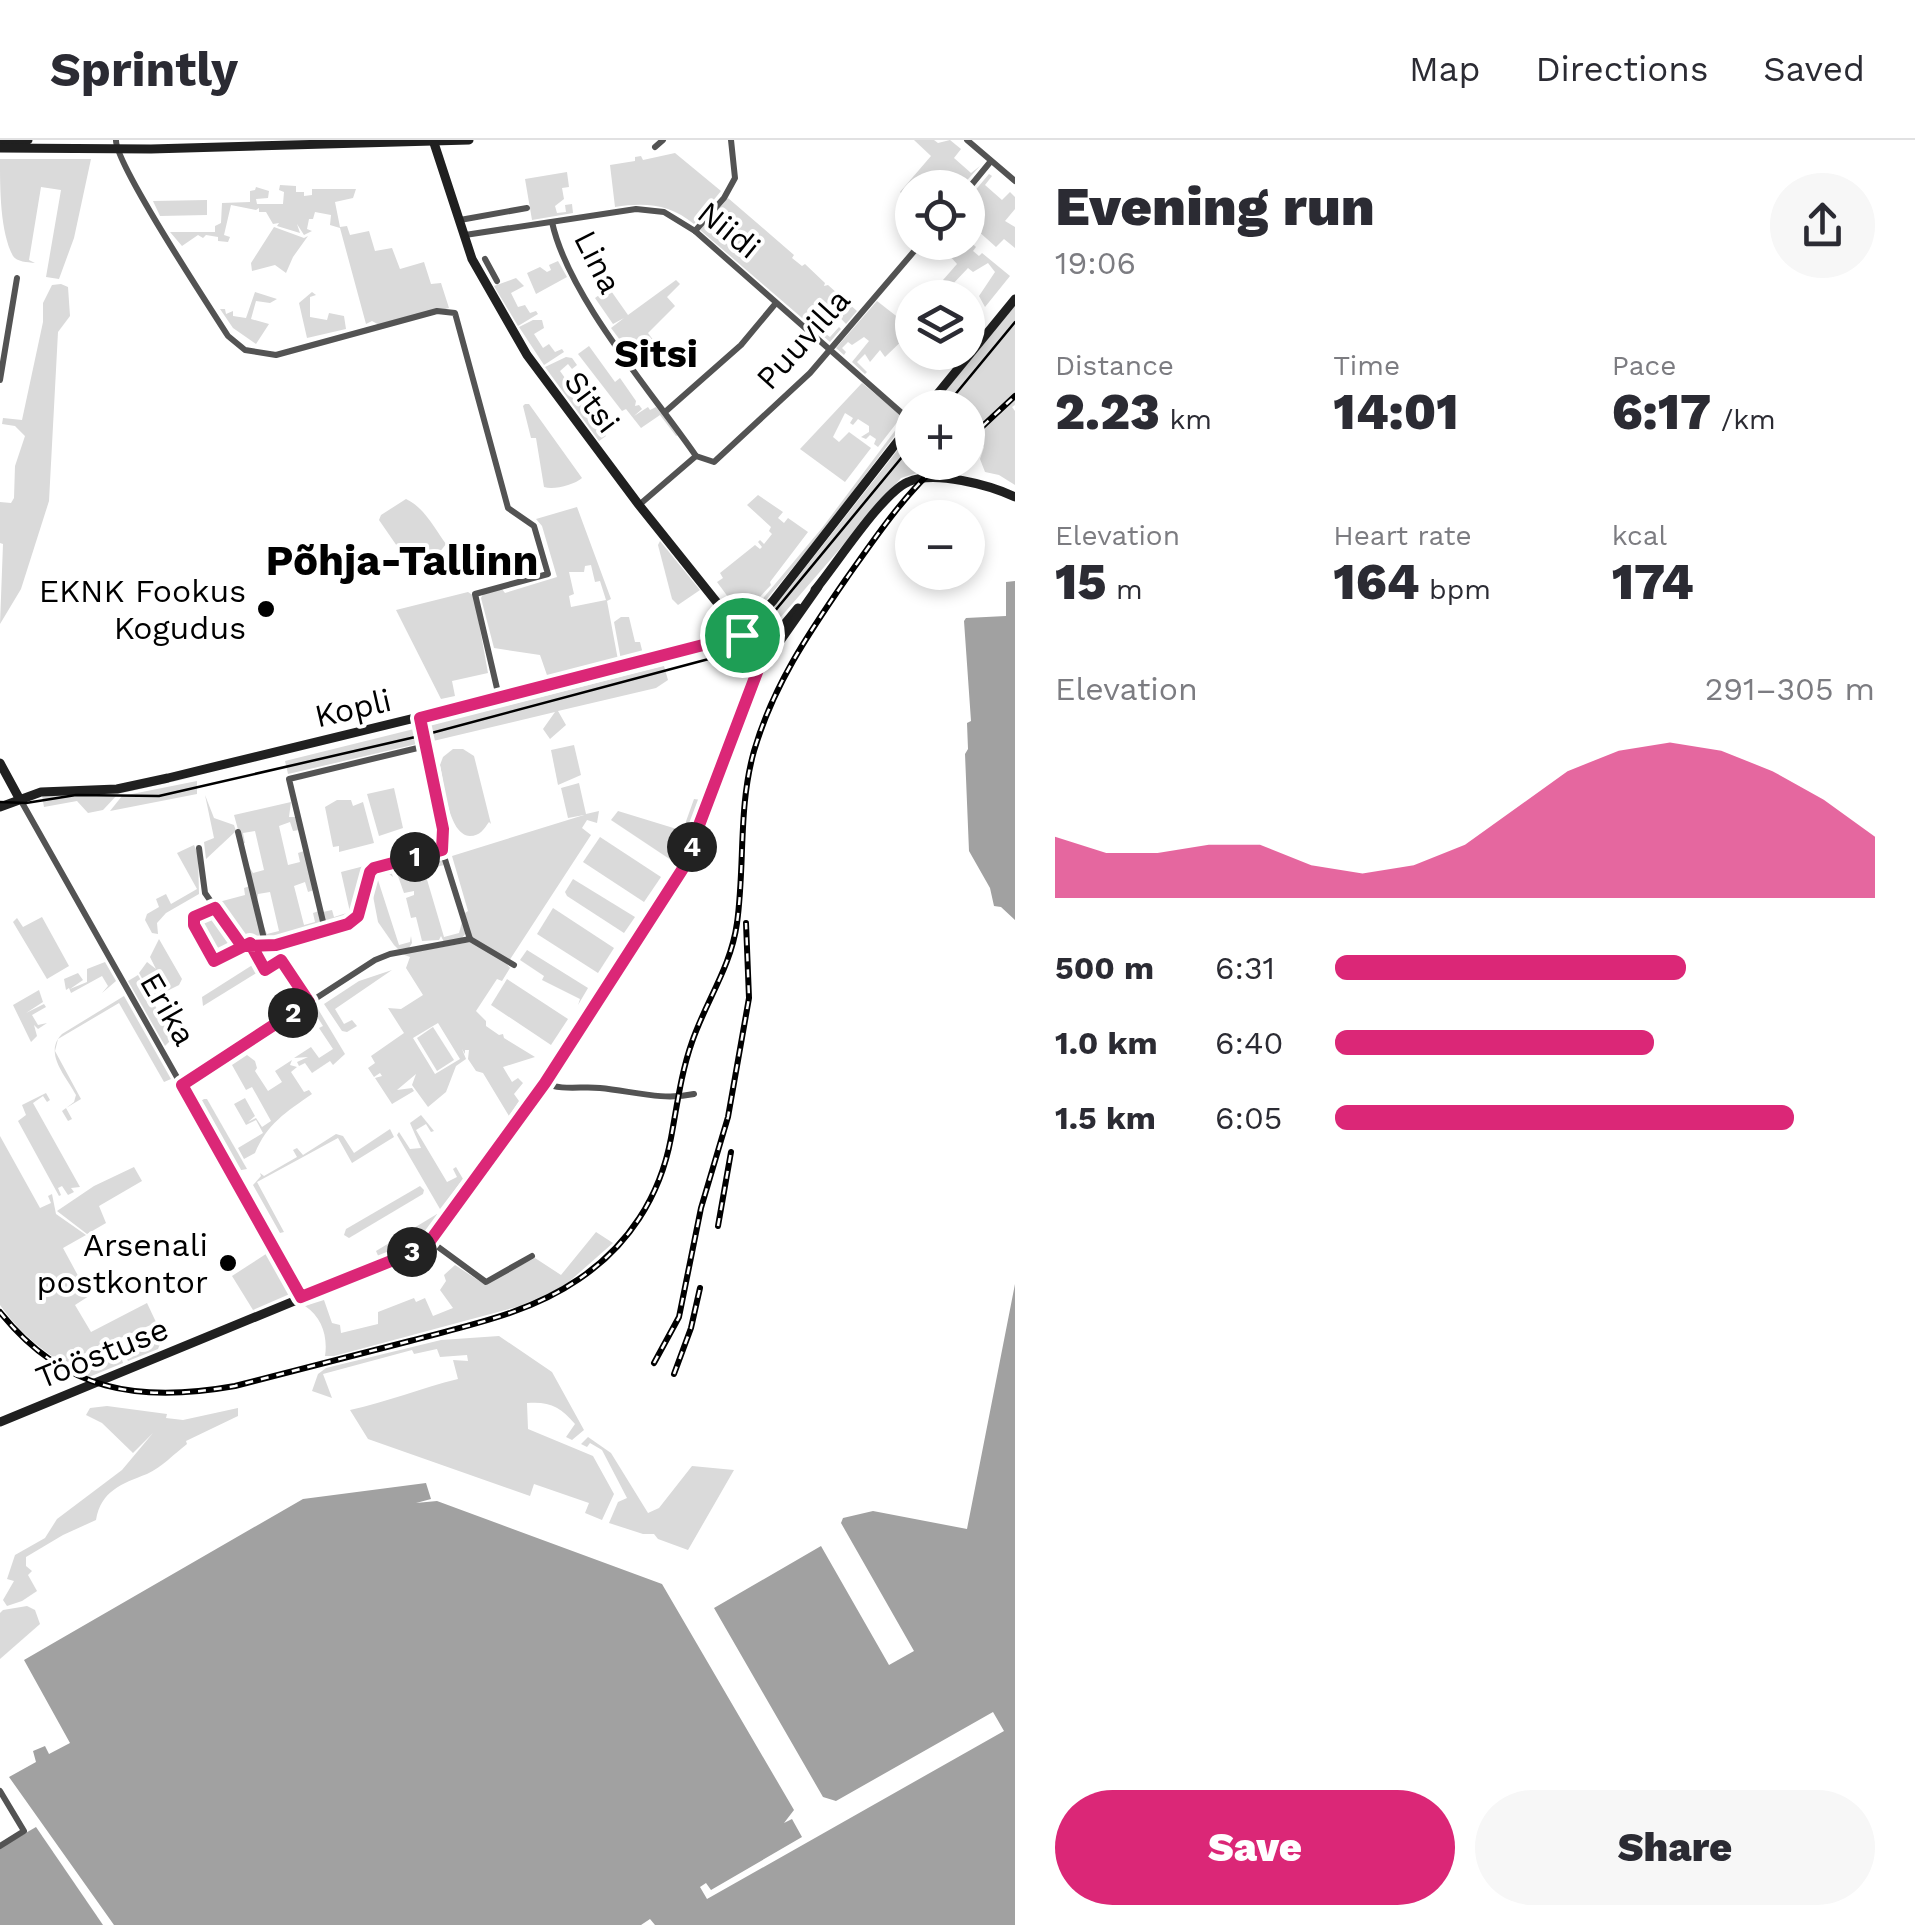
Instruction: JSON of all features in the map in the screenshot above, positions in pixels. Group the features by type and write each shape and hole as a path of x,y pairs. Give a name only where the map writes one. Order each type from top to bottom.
{"street":[{"path":"0,144 28,140"},
{"path":"0,144 470,140"},
{"path":"655,147 662,140"},
{"path":"694,230 736,178 732,140"},
{"path":"968,140 1015,181"},
{"name":"Sitsi","path":"433,141 482,280 527,355 638,505 760,658"},
{"path":"116,144 220,322 234,343 245,350 276,355 437,311 455,314 508,508 534,526 548,574 475,594 499,697"},
{"path":"984,170 992,161"},
{"path":"459,220 527,208"},
{"name":"Niidi","path":"464,235 644,209 673,216 694,230 895,408"},
{"name":"Lina","path":"552,222 560,256 581,292 696,456"},
{"path":"485,259 497,281"},
{"name":"Puuvilla","path":"696,456 714,462 781,402 907,260"},
{"path":"0,380 17,278"},
{"path":"941,390 1015,300"},
{"path":"666,412 741,345 776,303"},
{"path":"742,635 895,445"},
{"path":"638,505 696,456"},
{"path":"760,658 891,494 908,482 979,482 1015,497"},
{"name":"Kopli","path":"0,807 54,790 118,789 420,718 742,635"},
{"name":"Tööstuse","path":"2,1422 406,1255 430,1241 545,1083 682,870 760,658"},
{"path":"420,718 443,829 442,850 470,939 514,966"},
{"path":"325,930 289,779 426,746"},
{"path":"0,762 19,798"},
{"name":"Erika","path":"19,798 301,1297"},
{"path":"238,832 265,943"},
{"path":"199,848 205,893 215,908 265,970 281,960"},
{"path":"215,908 194,917 194,925 214,961 246,944 276,945 348,924 358,916 374,868 442,850"},
{"path":"182,1085 386,955 470,939"},
{"path":"276,945 281,960 309,1002"},
{"path":"545,1083 553,1087 600,1088 678,1098 694,1094"},
{"path":"430,1241 486,1282 532,1256"},
{"path":"0,1791 24,1832 0,1846"}],"shaded area":[{"path":"914,140 950,140 961,149 954,158 968,170 919,170 931,156"},
{"path":"675,153 721,191 694,224 657,206 615,207 610,165 635,161 635,157 641,156 643,160"},
{"path":"0,159 91,159 74,238 59,279 46,277 61,190 41,187 29,260 35,263 17,259 3,222"},
{"path":"567,172 569,187 562,188 564,199 555,206 557,213 566,212 565,205 572,204 573,213 532,220 525,179"},
{"path":"280,185 296,186 296,192 304,192 304,196 312,195 312,189 356,189 353,198 335,202 340,227 347,226 350,235 369,231 375,251 392,248 400,269 424,262 431,284 441,283 449,308 381,326 372,321 366,324 340,228 330,225 331,215 315,212 307,229 312,231 304,235 297,224 300,233 273,224 259,208 231,205 224,235 230,237 228,242 198,235 182,246 170,232 215,232 215,226 221,223 222,203 250,202 250,191 256,187 269,191 268,198 256,199 257,204 283,204"},
{"path":"985,185 1002,200 1010,192 1015,197 1015,209 1005,221 1015,227 1015,248 1004,239 996,247 985,237"},
{"path":"728,198 857,311 846,324 831,308 825,316 832,321 823,332 830,337 841,329 830,342 700,230"},
{"path":"207,200 207,215 160,216 153,201"},
{"path":"274,227 308,236 286,273 275,265 252,271 251,263"},
{"path":"985,255 1010,276 985,307 985,287 995,272 988,263 973,272 968,268 957,280 943,280 957,264 954,260 985,260"},
{"path":"558,261 567,277 536,294 527,273 540,267 547,272 551,270 549,265"},
{"path":"516,278 524,286 511,293 518,307 525,305 530,313 538,314 518,326 494,286"},
{"path":"676,280 680,284 667,297 675,306 648,333 657,345 635,360 611,328 624,318 613,324 595,298 609,288 628,315"},
{"path":"52,285 68,287 70,316 58,332 49,501 21,589 0,624 0,502 11,503 14,498 15,466 25,436 15,426 2,424 3,418 22,420 43,322 43,303"},
{"path":"255,292 277,299 270,303 256,301 251,319 269,324 256,344 233,328 220,309 246,318"},
{"path":"312,292 316,295 310,297 310,317 327,320 329,313 344,316 346,329 307,338 299,303"},
{"path":"877,301 895,315 895,347 885,357 880,350 870,362 865,354 857,362 865,374 852,362 869,341 864,337 852,345 848,342 842,348 844,355 836,348"},
{"path":"1015,306 1015,485 985,472 985,390 946,390 962,370 985,370 985,343"},
{"path":"542,320 544,328 534,334 543,348 549,344 555,352 564,352 544,365 519,327"},
{"path":"589,346 615,382 620,378 636,401 635,406 642,409 634,416 648,407 656,407 678,435 660,415 641,428 626,409 622,411 578,354"},
{"path":"566,357 577,365 572,369 568,364 560,371 606,436 599,441 545,367"},
{"path":"862,383 895,410 895,425 878,447 870,435 866,439 861,437 869,432 869,426 858,419 853,425 853,418 845,413 833,437 839,442 849,432 871,448 845,482 800,449"},
{"path":"525,404 529,404 582,478 564,486 544,487 536,438 531,438"},
{"path":"895,431 824,530 752,617 749,615 822,528"},
{"path":"895,454 895,480 899,480 767,633 759,626"},
{"path":"758,495 783,512 778,518 784,523 788,518 808,532 771,585 739,619 717,582 723,578 720,573 755,545 760,549 758,542 764,544 772,534 771,527 747,505"},
{"path":"406,499 424,513 446,544 439,553 408,562 379,520"},
{"path":"577,507 611,599 607,601 618,660 548,678 540,655 494,648 483,594 502,589 505,593 557,577 542,526 536,519","holes":["591,565 595,582 600,581 606,600 571,607 569,596 574,594 569,572 584,572 585,566"]},
{"path":"660,541 700,590 678,605 672,599"},
{"path":"1015,581 1015,920 1001,907 994,906 990,888 969,851 965,754 967,723 971,721 964,621 1006,616 1006,582"},
{"path":"468,592 474,596 488,673 452,681 455,696 441,699 396,610"},
{"path":"629,617 635,642 640,642 643,654 621,660 614,622"},
{"path":"664,666 668,680 656,688 558,711 566,725 550,739 543,729 555,712 429,742 430,725"},
{"path":"418,728 421,743 288,774 285,761"},
{"path":"574,745 581,775 558,785 551,750"},
{"path":"453,749 463,749 474,756 491,824 473,836 457,827 445,795 440,765"},
{"path":"194,777 118,794 103,810 88,813 77,801 44,807 42,796 128,790"},
{"path":"197,781 197,794 110,811 122,796"},
{"path":"579,783 586,814 599,811 597,823 587,820 582,828 591,835 507,964 510,968 502,981 497,979 476,1011 486,1026 535,1057 503,1067 512,1082 518,1078 523,1083 514,1094 519,1101 509,1116 483,1073 476,1071 468,1059 469,1050 465,1054 462,1049 466,1059 456,1066 446,1092 428,1107 412,1085 416,1074 397,1090 414,1091 392,1104 375,1078 382,1076 380,1073 374,1077 368,1068 375,1063 371,1056 404,1033 388,1008 401,1009 423,995 406,968 410,957 402,954 471,942 465,913 468,911 452,856 584,815 568,818 561,788","holes":["438,1023 460,1059 435,1074 413,1038"]},
{"path":"394,788 403,828 379,836 367,794"},
{"path":"205,795 214,818 234,825 236,831 206,859 204,842 214,838"},
{"path":"694,799 701,800 690,830 671,860 611,820 618,811 680,830"},
{"path":"337,800 351,800 353,806 363,802 374,843 339,852 339,846 333,847 325,807"},
{"path":"291,802 289,817 295,817 299,830 293,831 290,822 279,826 288,865 300,862 298,853 304,851 314,890 308,892 305,882 294,886 304,925 315,922 313,913 319,911 322,926 272,942 266,938 263,925 267,934 279,931 270,892 258,894 257,903 248,865 253,873 264,870 255,831 243,833 242,844 234,815"},
{"path":"600,837 661,877 644,902 583,862"},
{"path":"194,845 198,854 199,894 166,913 157,923 158,934 152,933 145,920 147,914 159,907 156,899 166,894 171,904 197,889 177,853"},
{"path":"441,854 444,865 436,867 434,862 423,866 444,937 459,933 462,922 466,933 461,939 444,942 441,936 439,940 422,941 406,898 414,895 414,891 404,893 394,865 401,863 404,874 405,862"},
{"path":"383,861 374,866 354,919 326,924 323,912 332,910 334,917 350,912 341,872"},
{"path":"389,866 393,877 388,873 377,877 399,945 410,942 411,936 412,943 409,948 398,949 378,922 369,875 375,869"},
{"path":"573,879 635,917 624,933 567,896 565,892"},
{"path":"250,886 262,938 259,942 246,938 215,903 245,895 244,888"},
{"path":"553,908 614,948 598,973 537,934"},
{"path":"209,914 233,947 217,958 199,930 200,918"},
{"path":"42,917 69,966 47,979 13,922 17,918 23,927"},
{"path":"159,939 182,979 179,985 153,998 139,973 147,962 156,969 150,957"},
{"path":"527,950 588,988 578,1005 580,999 542,980 544,976 520,960"},
{"path":"105,962 116,981 102,993 108,986 102,976 71,993 69,988 66,990 64,979 78,973 83,980 70,989 87,982 87,969"},
{"path":"257,962 258,972 203,1006 202,997"},
{"path":"392,970 335,1009 344,1024 352,1020 357,1026 342,1031 324,1004 359,981"},
{"path":"138,975 173,1038 165,1046 128,981"},
{"path":"507,979 568,1019 551,1045 491,1005"},
{"path":"39,990 43,1002 26,1013 44,1004 46,1007 32,1015 38,1025 47,1023 38,1029 34,1025 37,1036 31,1042 13,1005"},
{"path":"124,996 171,1079 164,1082 119,1003 59,1039"},
{"path":"318,1009 345,1054 333,1065 330,1061 312,1073 305,1063 299,1066 297,1062 308,1057 294,1058 311,1047 319,1058 333,1049 319,1028 323,1026 314,1012"},
{"path":"433,1027 454,1060 437,1071 417,1038"},
{"path":"55,1051 81,1099 66,1108 76,1095"},
{"path":"247,1055 255,1061 255,1071 268,1091 282,1082 275,1071 292,1060 290,1065 297,1067 291,1072 304,1092 309,1090 312,1094 278,1119 255,1153 244,1159 238,1148 263,1133 256,1120 246,1125 234,1104 245,1098 255,1116 248,1122 256,1118 262,1127 271,1121 252,1087 246,1090 232,1065"},
{"path":"46,1093 50,1100 47,1102 43,1096 33,1103 80,1187 71,1188 74,1192 68,1195 62,1186 58,1188 59,1196 18,1121 26,1115 22,1105"},
{"path":"204,1099 247,1169 236,1171 198,1103"},
{"path":"421,1115 434,1131 426,1124 416,1130 447,1182 457,1177 453,1169 456,1167 463,1179 440,1209 397,1135 399,1132 410,1149 421,1148 410,1123"},
{"path":"390,1129 394,1137 352,1163 338,1138 257,1182 284,1232 280,1233 253,1185 260,1173 264,1176 297,1157 293,1150 297,1148 303,1155 336,1134 343,1136 354,1153"},
{"path":"0,1136 40,1208 51,1203 48,1196 52,1194 56,1214 86,1235 63,1248 89,1296 75,1305 91,1332 147,1303 163,1337 158,1349 128,1361 123,1351 157,1337 153,1324 69,1360 80,1369 120,1353 123,1363 89,1377 40,1347 0,1305"},
{"path":"134,1167 142,1181 99,1206 106,1223 87,1234 57,1211 94,1186"},
{"path":"420,1186 423,1194 349,1238 344,1235 346,1229"},
{"path":"437,1214 441,1217 422,1240 380,1260 376,1251"},
{"path":"596,1232 613,1243 563,1287 520,1306 334,1356 325,1356 322,1328 305,1306 324,1300 332,1323 340,1325 341,1333 378,1324 378,1312 414,1298 416,1302 425,1298 433,1316 453,1308 440,1290 446,1281 444,1275 455,1265 484,1284 535,1258 561,1275"},
{"path":"269,1252 292,1293 253,1310 232,1276"},
{"path":"1015,1284 1015,1925 655,1925 650,1919 641,1925 114,1925 9,1777 36,1762 33,1751 45,1746 49,1754 70,1743 24,1660 303,1499 426,1483 431,1499 416,1503 437,1501 662,1584 794,1810 784,1823 792,1819 802,1837 711,1890 706,1883 700,1887 707,1899 1004,1731 993,1712 836,1801 823,1797 714,1608 821,1546 889,1665 914,1651 841,1523 843,1518 873,1511 967,1529"},
{"path":"499,1336 552,1372 584,1430 572,1440 566,1437 575,1424 570,1418 554,1406 535,1403 527,1403 528,1429 593,1456 614,1494 602,1520 585,1513 589,1503 534,1484 530,1496 368,1439 350,1410 458,1379 453,1360 468,1361 467,1355 440,1357 437,1349 414,1354 412,1350 323,1374 332,1398 312,1391 318,1374 326,1368 441,1340"},
{"path":"107,1406 167,1414 166,1418 183,1420 238,1408 238,1416 186,1441 157,1468 107,1495 96,1520 26,1557 26,1566 32,1571 28,1575 37,1591 7,1606 3,1600 14,1581 7,1579 15,1555 45,1538 57,1519 122,1470 153,1433 133,1453 102,1423 86,1415 90,1408"},
{"path":"588,1437 611,1453 648,1513 659,1508 692,1466 734,1470 688,1550 654,1534 609,1523 618,1502 627,1498 602,1450 590,1443 587,1447 581,1444"},
{"path":"27,1606 35,1610 40,1624 0,1659 0,1613"},
{"path":"36,1827 103,1925 0,1925 0,1848"}],"tram line":[{"path":"959,390 1015,322"},
{"path":"0,802 26,803 76,795 159,796 424,735 720,656 760,629 895,466"}],"railway":[{"path":"985,424 1015,396"},
{"path":"0,1312 50,1360 77,1375 135,1391 200,1391 235,1386 497,1317 560,1291 597,1266 639,1218 666,1160 688,1054 734,939 749,772 771,704 805,640 846,579 923,480"},
{"path":"654,1363 679,1317 701,1208 728,1117 749,998 746,923"},
{"path":"718,1226 731,1152"},
{"path":"674,1374 700,1288"}],"place":[{"name":"EKNK Fookus Kogudus","path":"266,609"},
{"name":"Arsenali postkontor","path":"228,1263"}],"district":[{"name":"Sitsi","path":"656,354"},
{"name":"Põhja-Tallinn","path":"402,560"}],"route":[{"path":"742,635 420,718 443,829 442,850 374,868 358,916 348,924 276,945 250,943 242,946 215,908 194,917 194,925 214,961 250,943 265,970 281,960 309,1002 182,1085 301,1297 406,1255 430,1241 556,1067 682,870 762,659 748,647 742,635"}]}
